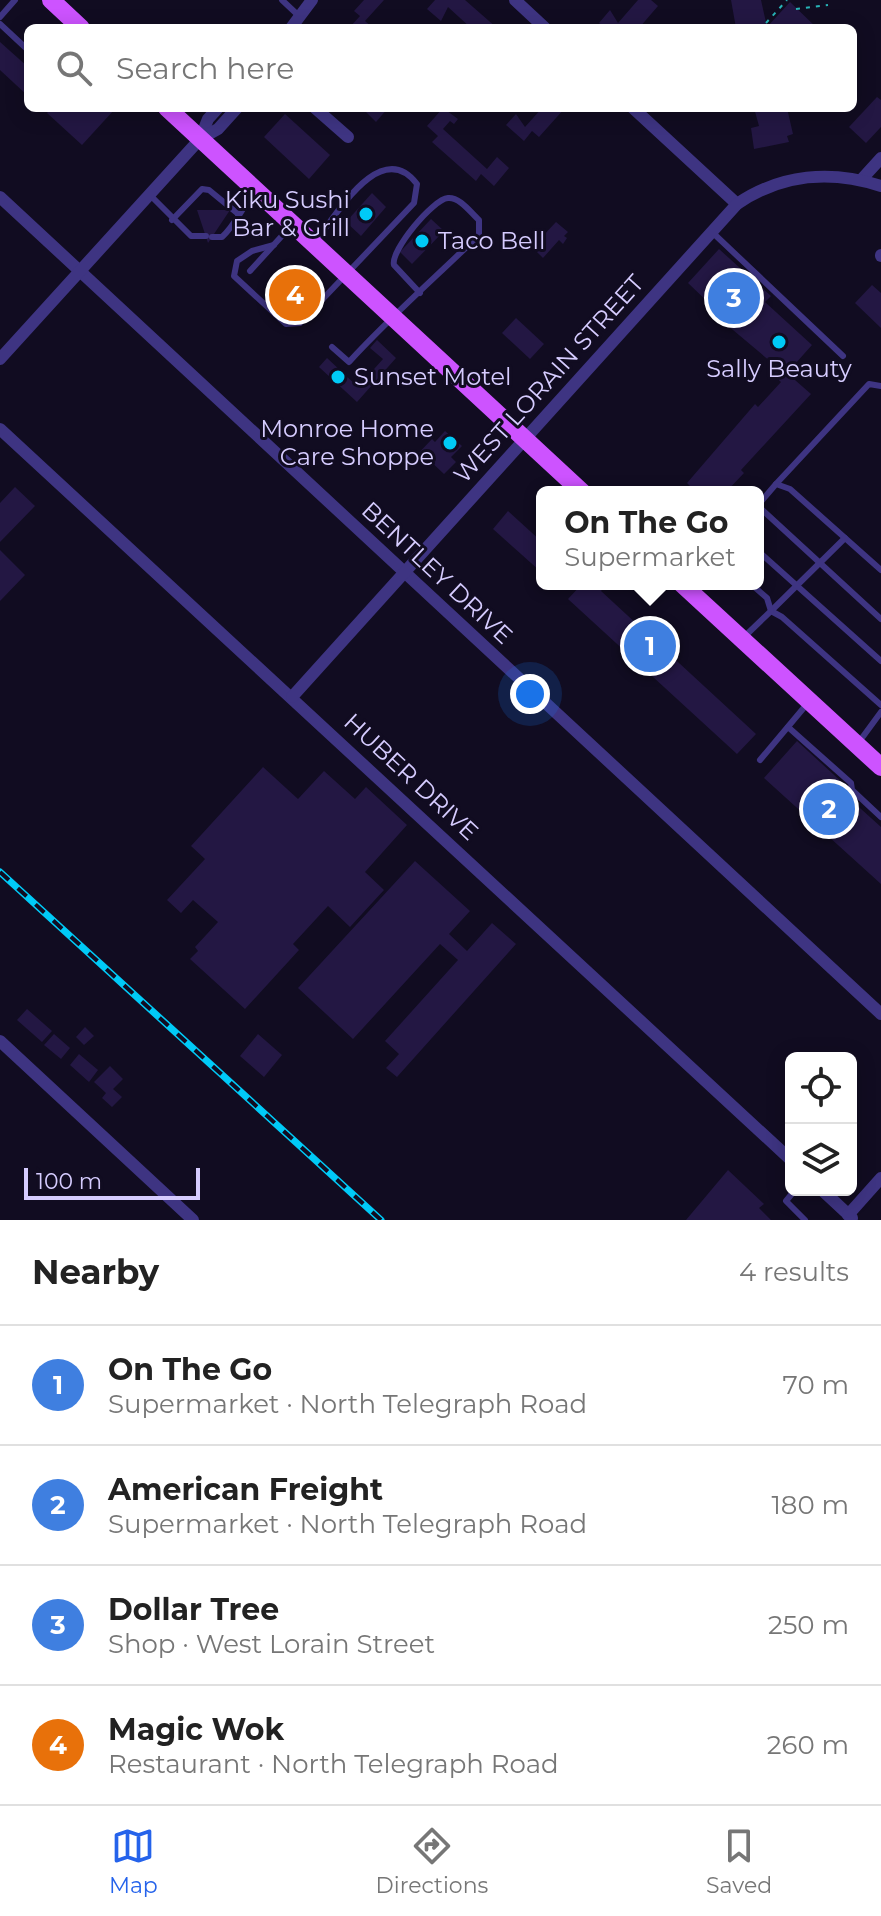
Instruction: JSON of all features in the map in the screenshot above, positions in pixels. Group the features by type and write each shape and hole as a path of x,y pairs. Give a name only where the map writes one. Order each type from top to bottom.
{"main road":[{"path":"51,0 73,24"},
{"path":"171,112 576,486"},
{"path":"689,590 881,767"}],"street":[{"path":"294,24 312,0"},
{"path":"515,0 541,24"},
{"path":"200,139 214,112"},
{"path":"0,359 200,139 218,129 233,112"},
{"path":"320,112 348,137"},
{"path":"637,112 737,204"},
{"path":"861,180 881,158"},
{"name":"WEST LORAIN STREET","path":"292,697 737,204 766,187 801,178 837,176 881,186"},
{"name":"BENTLEY DRIVE","path":"0,197 881,1014"},
{"name":"HUBER DRIVE","path":"0,429 785,1154"},
{"path":"0,1041 193,1220"},
{"path":"828,1196 849,1218 881,1178"}],"lane":[{"path":"0,17 15,0"},
{"path":"282,0 299,16"},
{"path":"0,24 24,46"},
{"path":"274,245 252,251 237,261 234,276 286,324 300,323 414,203 417,184 410,175 398,169 384,169 370,174 313,243"},
{"path":"172,220 202,189 209,190 237,213"},
{"path":"150,195 191,236 222,237 233,226 237,213 257,191"},
{"path":"332,347 349,362 391,315 420,293 479,235 479,220 457,200 449,198 434,205 395,249 392,259 420,293"},
{"path":"250,271 292,224"},
{"path":"712,232 843,356"},
{"path":"764,498 869,384 881,386"},
{"path":"776,484 790,489 881,570"},
{"path":"764,511 881,619"},
{"path":"742,639 845,538"},
{"path":"764,557 881,661"},
{"path":"758,590 767,598 771,611 782,617 881,705"},
{"path":"760,760 809,701"},
{"path":"857,745 881,712"},
{"path":"788,727 851,783 852,790 881,817"},
{"path":"790,1196 786,1201 805,1220"}],"path":[{"path":"766,23 786,0"},
{"path":"796,9 828,5"}],"building":[{"path":"364,0 384,0 365,21 368,24 353,24 360,16 354,11"},
{"path":"435,0 465,0 492,24 467,24 448,7 441,21 427,9"},
{"path":"638,0 651,0 658,6 642,24 599,23 610,10 618,23"},
{"path":"731,0 761,0 766,24 735,24"},
{"path":"790,2 813,24 770,24"},
{"path":"0,42 24,63 24,92 0,70"},
{"path":"877,97 881,100 881,127 866,143 849,127"},
{"path":"48,112 112,112 82,145"},
{"path":"366,112 385,112 376,122"},
{"path":"439,112 448,112 458,119 454,124 450,121 443,129 487,169 497,157 509,168 494,186 481,174 476,181 432,142 438,136 427,126"},
{"path":"538,112 561,112 539,137 532,131 524,141 506,125 516,114 525,127"},
{"path":"755,112 788,112 793,134 787,136 789,142 754,149 751,128 759,126"},
{"path":"285,114 330,155 309,179 264,137"},
{"name":"Kiku Sushi Bar & Grill","path":"372,193 386,207 361,236 346,222"},
{"path":"197,210 230,210 208,243"},
{"name":"Taco Bell","path":"431,219 444,231 412,264 400,252"},
{"path":"556,222 568,232 564,236 567,238 563,244 559,240 543,258 529,244 537,234 541,238"},
{"path":"719,249 771,296 765,302 812,345 787,373 811,394 741,470 744,473 732,486 690,486 687,483 755,404 758,407 781,382 771,373 777,367 708,309 711,305 688,283"},
{"path":"296,279 311,293 302,303 296,298 286,309 277,300"},
{"path":"872,285 881,293 881,328 855,303"},
{"path":"516,318 544,344 530,359 502,333"},
{"name":"Sunset Motel","path":"377,340 396,358 357,402 319,367 327,358 358,387 383,359 370,348"},
{"path":"445,431 462,446 451,457 456,462 444,474 427,458 422,463 415,457 432,439 435,442"},
{"path":"15,487 35,506 0,542 0,503"},
{"path":"508,511 536,537 536,567 493,529"},
{"path":"0,550 25,575 0,601"},
{"path":"576,590 602,590 756,734 737,754 568,599"},
{"path":"797,741 845,785 840,790 881,827 881,884 764,778"},
{"path":"263,767 298,799 324,771 355,799 366,787 407,825 365,872 384,890 350,927 328,906 293,944 299,950 245,1009 190,959 198,951 195,947 218,922 193,900 181,913 167,900 205,859 191,846"},
{"path":"415,861 470,911 449,934 467,951 492,923 516,944 397,1077 386,1068 399,1054 385,1041 458,960 440,944 353,1039 298,988"},
{"path":"27,1009 52,1031 42,1042 17,1020"},
{"path":"85,1027 94,1036 84,1045 76,1037"},
{"path":"54,1034 70,1048 61,1059 44,1045"},
{"path":"258,1034 282,1055 264,1077 240,1056"},
{"path":"79,1054 98,1070 89,1082 70,1065"},
{"path":"110,1066 123,1079 113,1089 122,1097 112,1107 102,1098 106,1093 94,1082"},
{"path":"728,1170 764,1204 759,1208 771,1220 686,1220"}],"railway":[{"path":"0,872 381,1220"}],"place":[{"name":"Kiku Sushi Bar & Grill","path":"366,214"},
{"name":"Taco Bell","path":"422,241"},
{"name":"Magic Wok","path":"295,295"},
{"name":"Dollar Tree","path":"734,298"},
{"name":"Sally Beauty","path":"779,342"},
{"name":"Sunset Motel","path":"338,377"},
{"name":"Monroe Home Care Shoppe","path":"450,443"},
{"name":"On The Go","path":"650,646"},
{"name":"American Freight","path":"829,809"}]}
